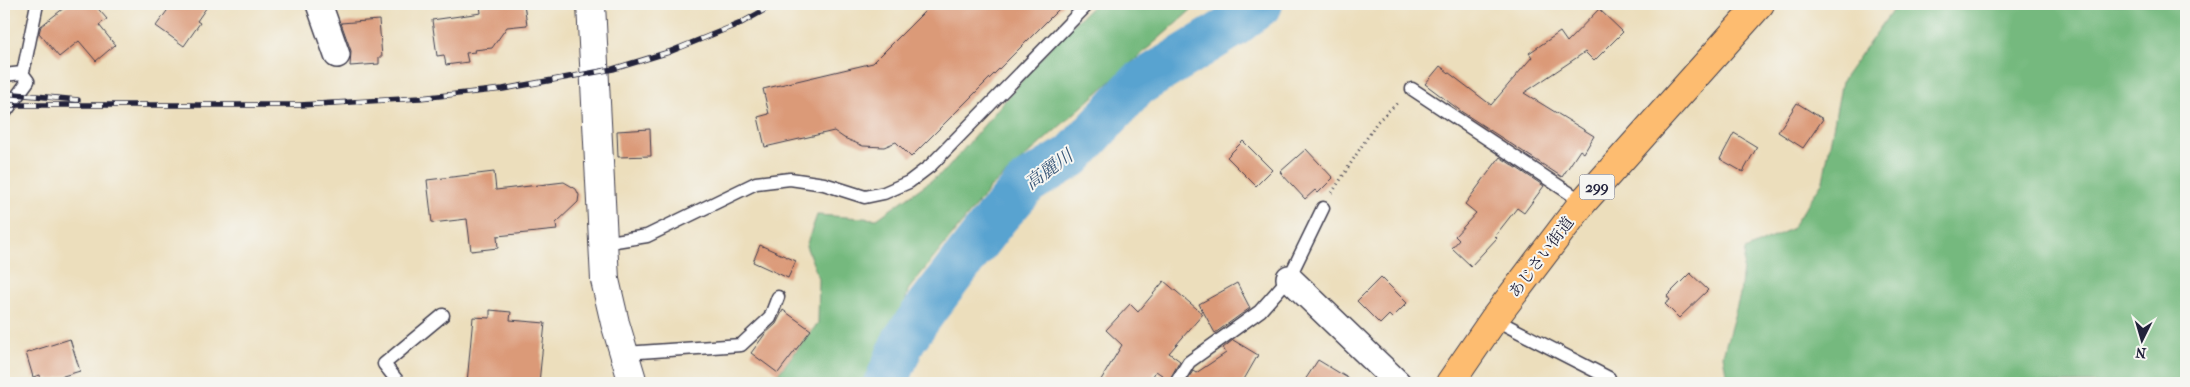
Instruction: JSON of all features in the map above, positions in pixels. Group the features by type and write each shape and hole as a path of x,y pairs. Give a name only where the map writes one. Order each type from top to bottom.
{"highway":[{"name":"あじさい街道","path":"1450,383 1494,319 1583,202 1760,4"}],"street":[{"path":"320,4 337,56"},
{"path":"591,4 605,280 615,323 633,383"},
{"path":"1289,278 1398,383"}],"lane":[{"path":"4,114 28,81 22,73 37,4"},
{"path":"603,243 647,236 756,183 790,179 824,184 865,197 884,193 910,182 930,166 1088,4"},
{"path":"4,74 22,73"},
{"path":"1412,89 1583,202"},
{"path":"1176,383 1189,362 1260,310 1289,278 1323,208"},
{"path":"625,353 741,344 770,318 778,297"},
{"path":"399,383 384,364 443,315"},
{"path":"1494,319 1610,378"}],"path":[{"path":"1323,208 1377,122 1412,89"}],"green space":[{"path":"1095,4 1198,4 990,188 908,290 901,321 890,353 872,383 771,383 818,323 819,279 806,246 817,215 877,219 946,170 1058,38"},
{"path":"1897,4 2186,4 2186,383 1723,383 1726,374 1723,355 1740,295 1745,250 1791,229 1823,181 1842,81"}],"building":[{"path":"69,4 94,4 107,19 99,25 115,45 96,61 79,41 59,57 39,33 41,26"},
{"path":"172,4 209,4 197,21 200,23 184,46 156,26"},
{"path":"524,4 527,25 507,27 492,48 466,53 468,62 446,65 444,55 437,56 432,20 481,13 480,5"},
{"path":"932,4 1064,4 911,157 896,142 884,147 863,146 844,138 834,131 765,147 758,117 769,114 763,89 873,63"},
{"path":"1599,9 1623,32 1594,61 1585,52 1524,93 1594,136 1584,153 1580,150 1562,177 1462,112 1425,84 1440,66 1491,105 1532,57 1529,53 1560,32 1567,42"},
{"path":"379,20 382,57 379,57 379,64 350,66 351,51 341,23"},
{"path":"1797,103 1823,119 1803,148 1778,132"},
{"path":"650,129 651,156 618,157 617,131"},
{"path":"1734,133 1757,147 1743,172 1720,159"},
{"path":"1243,141 1272,170 1256,186 1227,157"},
{"path":"1306,149 1333,178 1318,193 1315,190 1305,199 1280,172"},
{"path":"1500,157 1544,186 1524,213 1517,208 1495,236 1497,238 1471,266 1452,248 1459,240 1455,236 1476,213 1465,204"},
{"path":"494,172 496,190 564,182 576,189 579,195 578,202 556,223 557,230 497,236 498,248 471,251 467,219 432,223 427,180"},
{"path":"760,245 796,261 788,278 753,262"},
{"path":"1690,273 1708,290 1679,318 1665,304 1670,300 1667,296"},
{"path":"1381,277 1407,303 1392,318 1389,315 1380,324 1357,301"},
{"path":"1164,281 1203,314 1169,353 1180,361 1169,380 1156,371 1149,383 1099,383 1122,345 1106,330 1130,304 1138,312"},
{"path":"1237,283 1250,308 1215,333 1199,304"},
{"path":"490,310 511,312 510,320 545,323 539,383 467,383 473,317 490,318"},
{"path":"783,310 811,330 778,373 751,353 765,334 776,324"},
{"path":"70,339 80,371 50,380 49,378 41,380 40,375 33,377 26,353"},
{"path":"1233,340 1258,355 1242,383 1185,383 1193,371 1196,373 1226,353 1223,348"},
{"path":"1318,360 1356,383 1303,383"}],"waterway":[{"name":"高麗川","path":"886,383 904,340 996,218 1028,182 1072,156 1137,85 1233,26 1261,4"}],"railway":[{"path":"4,105 300,105 420,98 503,89 613,69 669,52 741,23 775,4"},
{"path":"4,93 78,100"}]}
